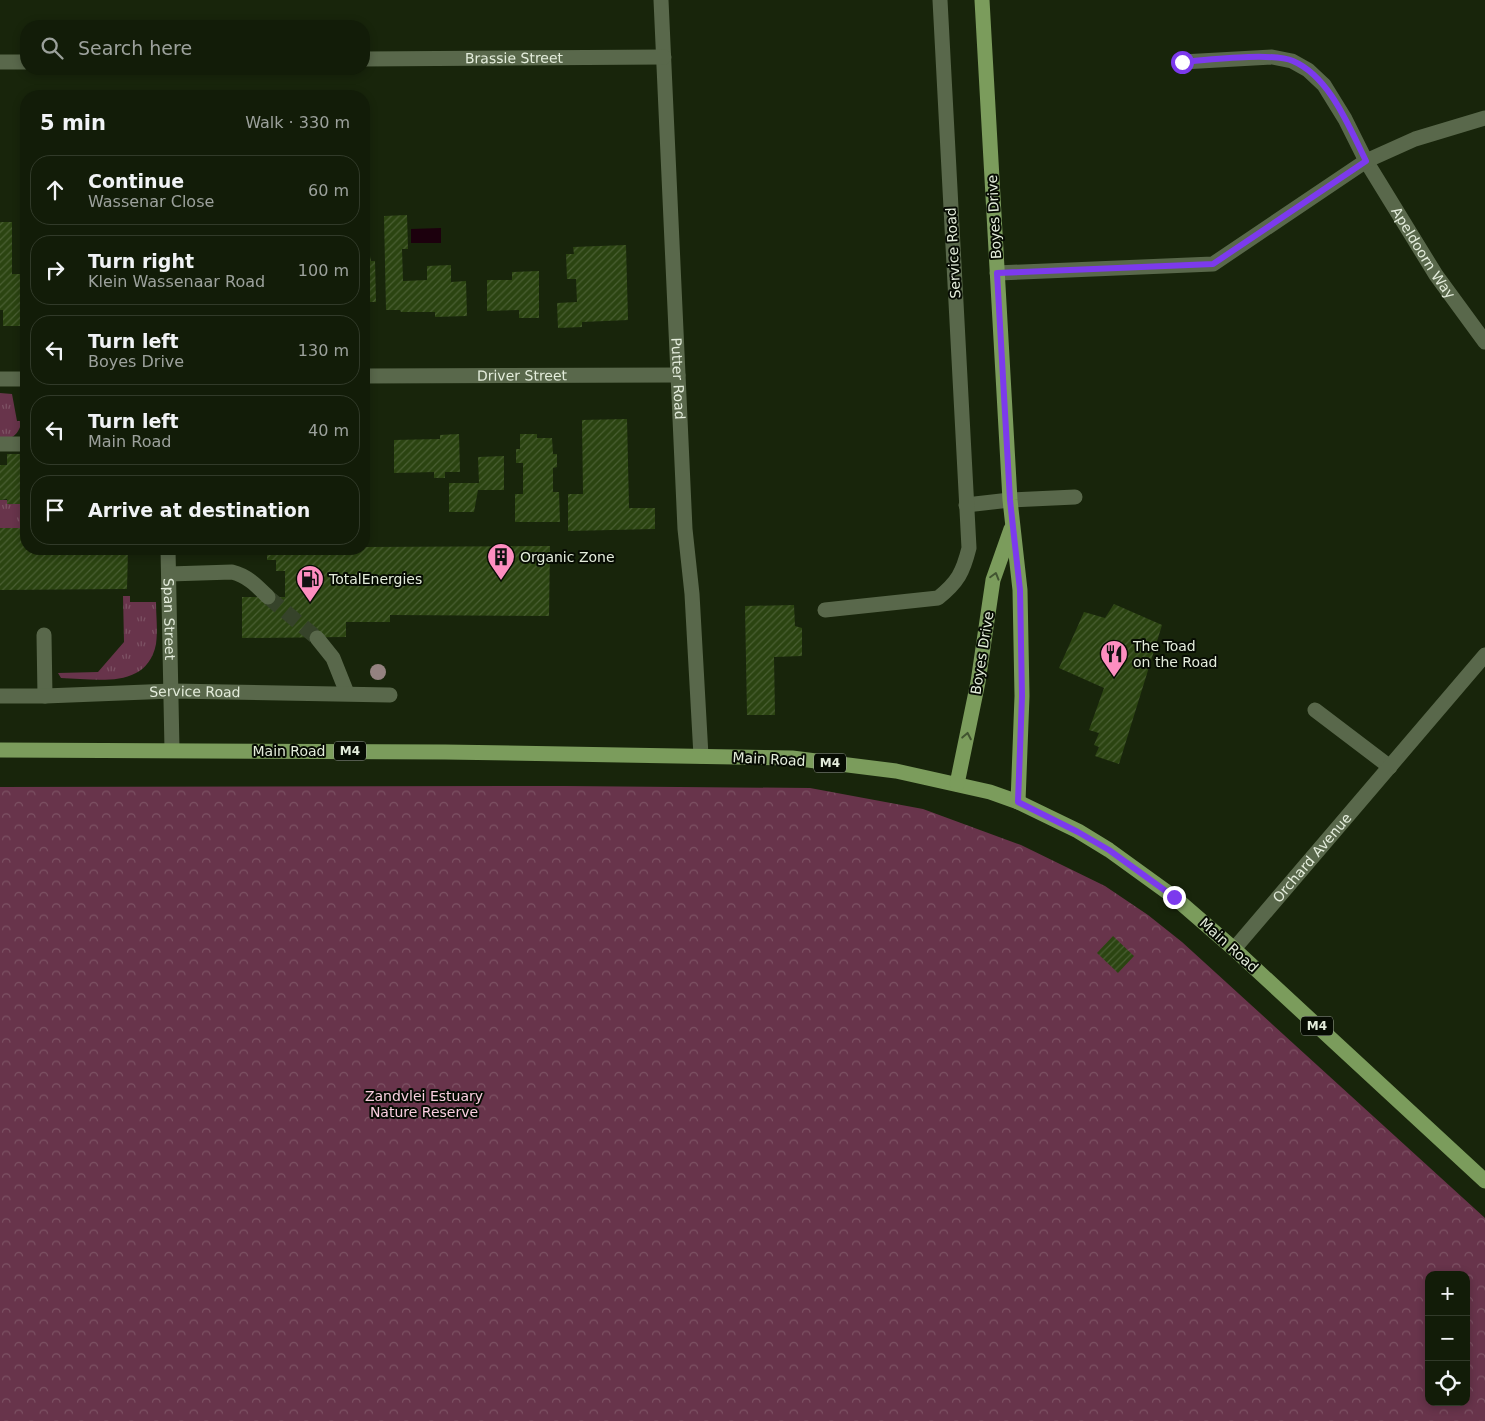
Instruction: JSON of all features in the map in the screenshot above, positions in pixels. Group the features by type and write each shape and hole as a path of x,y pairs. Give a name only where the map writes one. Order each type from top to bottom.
{"main road":[{"name":"Boyes Drive","path":"982,0 1010,500 1020,590 1022,696 1018,802"},
{"name":"Boyes Drive","path":"957,784 978,682 994,580 1012,525"},
{"name":"Main Road","path":"0,750 445,752 792,758 896,771 990,792 1018,802 1078,832 1109,850 1174,897 1234,949 1485,1181"}],"street":[{"name":"Putter Road","path":"661,0 685,529 692,594 701,756"},
{"name":"Service Road","path":"825,610 938,598 953,586 961,575 969,548 940,0"},
{"name":"Brassie Street","path":"370,59 664,57"},
{"name":"Apeldoorn Way","path":"1182,62 1272,57 1292,61 1308,70 1324,86 1345,119 1366,161 1436,275 1485,342"},
{"path":"0,62 20,62"},
{"path":"997,273 1213,264 1366,161 1415,139 1485,118"},
{"name":"Driver Street","path":"370,376 678,375"},
{"path":"0,379 20,379"},
{"path":"0,444 20,444"},
{"path":"966,505 1010,500 1075,497"},
{"name":"Span Street","path":"168,555 172,750"},
{"path":"168,574 232,572 242,575 251,581 268,597"},
{"path":"44,635 46,696"},
{"path":"317,638 333,658 347,693"},
{"name":"Orchard Avenue","path":"1234,949 1485,655"},
{"name":"Service Road","path":"0,696 172,691 390,695"},
{"path":"1315,710 1390,766"}],"green space":[{"path":"0,393 12,394 17,421 20,421 20,427 13,436 0,441"},
{"path":"0,500 20,500 20,528 0,528"},
{"path":"123,596 130,596 130,602 156,602 157,639 151,659 142,669 118,679 89,680 61,678 58,673 98,672 124,642"},
{"name":"Zandvlei Estuary Nature Reserve","path":"564,786 810,788 923,809 1021,845 1105,886 1148,915 1182,942 1485,1218 1485,1421 0,1421 0,787"}],"shaded area":[{"path":"441,228 441,243 411,243 411,229"}],"building":[{"path":"407,215 408,249 402,249 403,281 427,280 427,266 451,265 451,282 466,281 467,316 435,317 435,312 386,310 384,216"},
{"path":"0,222 12,222 12,274 20,274 20,326 3,326 3,310 0,310"},
{"path":"626,245 628,320 582,322 582,327 558,328 557,303 577,302 576,279 567,279 566,254 574,254 573,247"},
{"path":"370,256 371,261 375,261 376,302 370,302"},
{"path":"539,271 539,318 519,318 519,310 487,311 487,280 512,280 512,272"},
{"path":"627,419 629,508 655,508 655,529 568,531 568,494 583,494 582,420"},
{"path":"459,434 460,472 445,472 445,478 434,478 434,472 394,473 394,440 440,439 440,435"},
{"path":"520,434 537,434 537,438 552,438 553,454 557,454 557,467 553,468 553,492 559,492 560,522 515,522 515,494 523,494 523,463 516,463 516,449 520,449"},
{"path":"7,454 20,454 20,504 7,504 7,499 0,500 0,465 7,465"},
{"path":"504,456 504,490 478,490 474,512 449,512 449,483 479,483 478,457"},
{"path":"0,528 20,528 20,555 128,555 127,589 0,590"},
{"path":"550,546 549,616 390,615 390,622 346,622 346,637 242,638 242,597 285,597 285,571 276,571 276,560 267,560 267,555 370,555 370,547"},
{"name":"The Toad on the Road","path":"1114,604 1162,625 1119,764 1095,756 1099,747 1094,745 1099,733 1089,730 1104,688 1059,668 1084,612 1105,618"},
{"path":"794,605 795,626 802,628 802,656 774,657 775,715 747,715 745,606"},
{"path":"1113,936 1134,956 1118,973 1097,953"}],"tunnel":[{"path":"268,597 317,638"}],"place":[{"name":"Organic Zone","path":"501,581"},
{"name":"TotalEnergies","path":"310,603"},
{"name":"The Toad on the Road","path":"1114,678"}],"route":[{"path":"1174,897 1109,850 1018,802 1022,696 1020,590 1010,500 997,273 1213,264 1366,161 1345,119 1324,86 1308,70 1292,61 1272,57 1182,62"}]}
